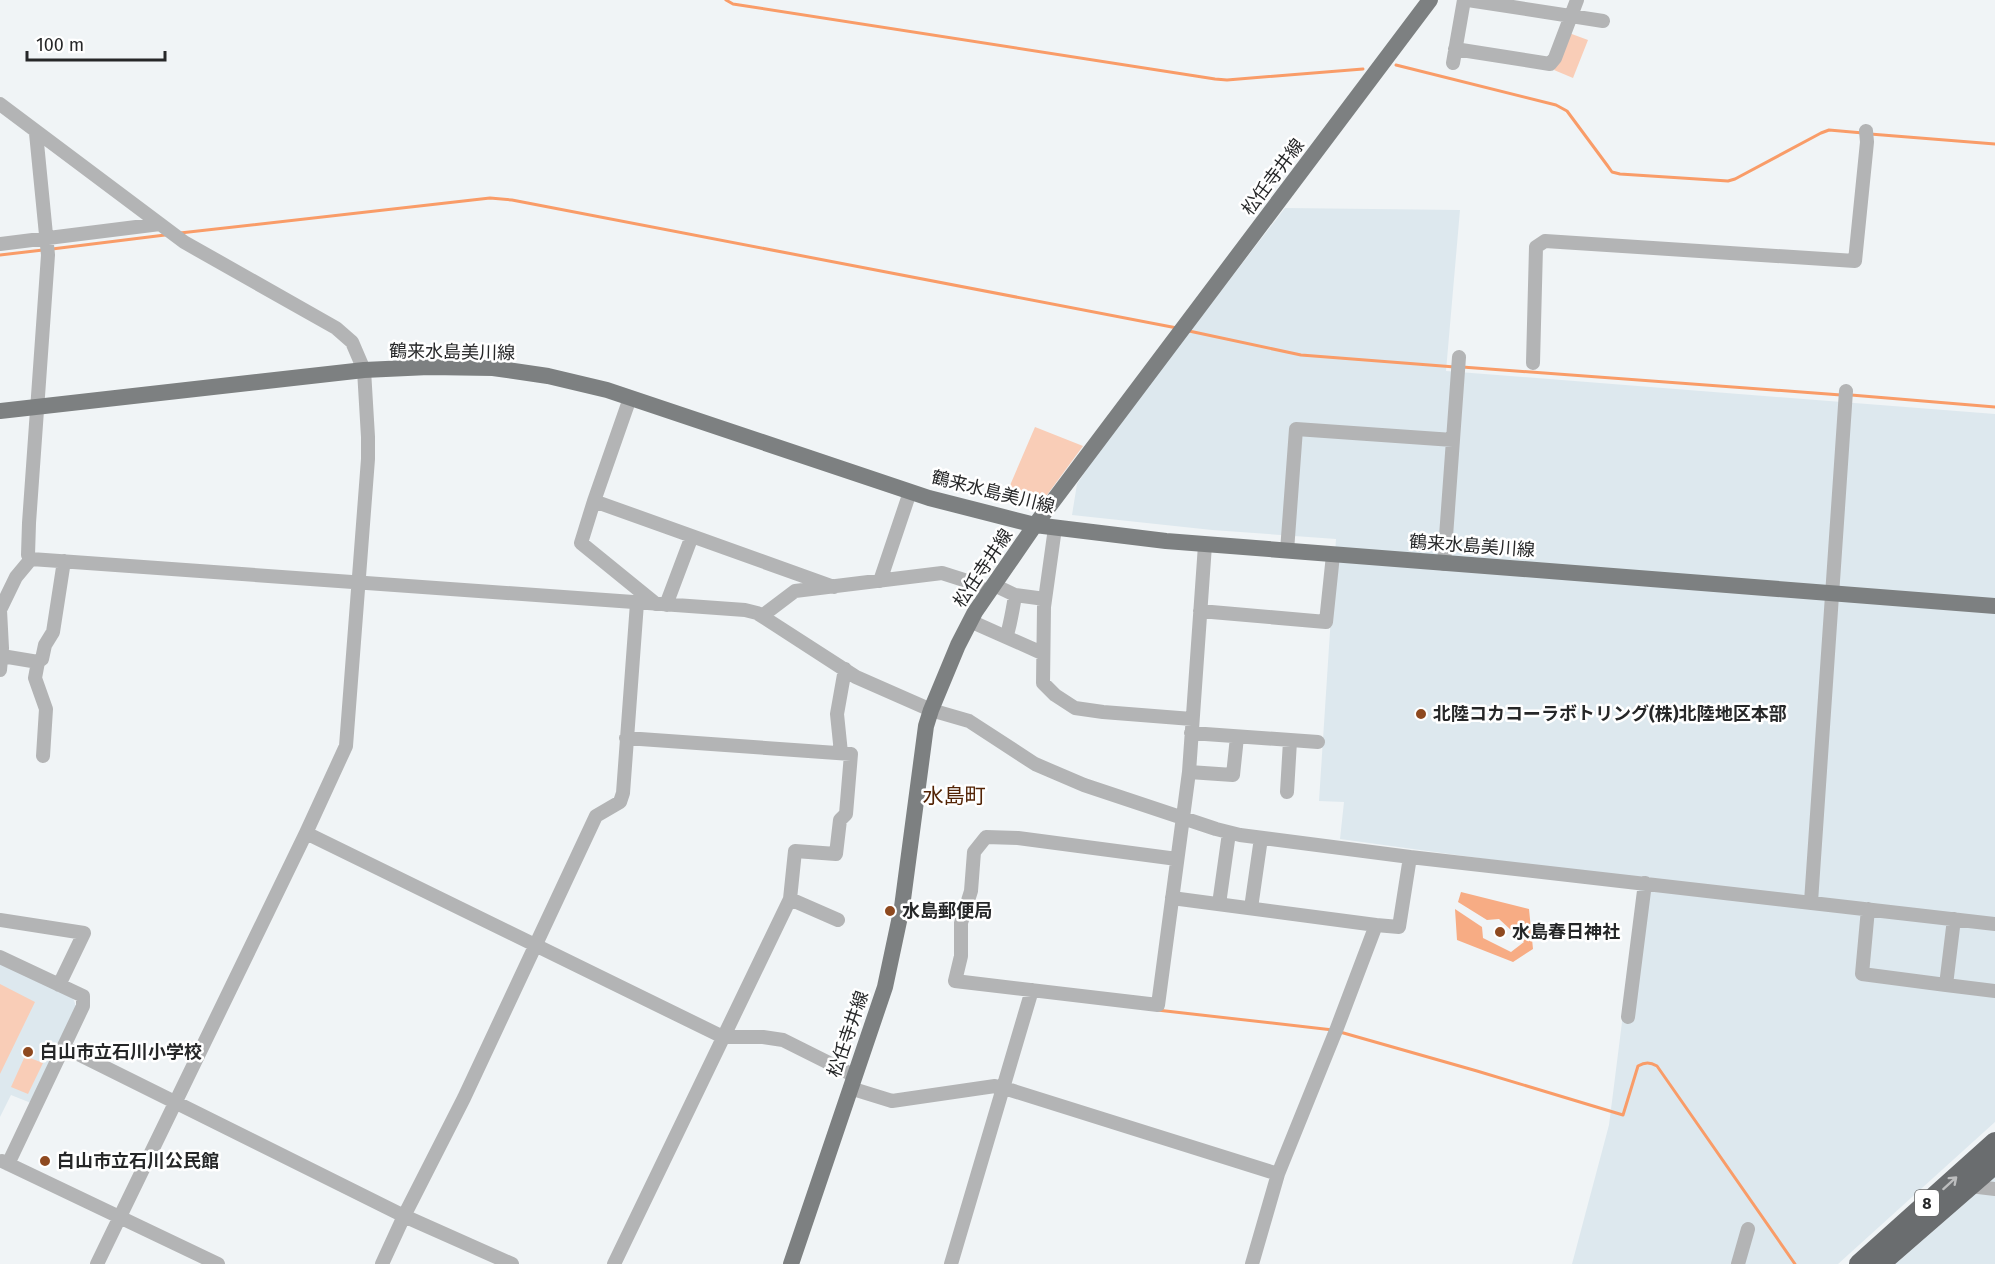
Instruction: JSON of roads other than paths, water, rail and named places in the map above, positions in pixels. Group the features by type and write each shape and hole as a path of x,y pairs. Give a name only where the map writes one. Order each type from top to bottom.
{"highway":[{"name":"8","path":"1859,1264 1995,1142"},
{"name":"8","path":"1880,1264 1995,1164"}],"main road":[{"name":"松任寺井線","path":"791,1264 885,987 902,907 926,726 948,667 970,621 1035,525 1430,0"},
{"name":"鶴来水島美川線","path":"0,411 364,370 429,367 493,369 548,376 630,398 910,492 1035,525 1205,544 1333,555 1995,606"},
{"path":"1061,490 1059,509 1073,530"},
{"path":"1003,517 1016,537 1018,550"}],"street":[{"path":"1577,0 1571,15 1555,58 1550,64 1454,56 1466,0 1526,4 1571,15 1603,21"},
{"path":"0,104 180,239 336,328 352,342 364,370 368,459 346,746 97,1264"},
{"path":"36,133 47,246 29,523 28,555 32,559 745,610 757,613 844,669 890,693 931,710 969,721 1024,758 1084,785 1229,832 1410,857 1995,924"},
{"path":"1533,363 1536,247 1545,241 1855,261 1866,134"},
{"path":"0,244 47,246 163,226"},
{"path":"1444,564 1458,363"},
{"path":"1811,902 1845,396"},
{"path":"630,398 580,543 661,605"},
{"path":"1287,551 1296,429 1453,440"},
{"path":"880,581 910,492"},
{"path":"594,501 834,586"},
{"path":"1056,528 1045,599 1042,683 1075,708 1192,718"},
{"path":"661,605 692,536"},
{"path":"1177,859 1018,838 986,837 974,852 971,891 961,923 961,956 955,981 1158,1005 1189,772 1205,544"},
{"path":"1200,611 1326,622 1333,555"},
{"path":"32,559 16,577 0,610 1,657 38,662"},
{"path":"43,756 46,708 35,678 38,662 53,632 64,561"},
{"path":"762,616 795,591 942,573 1015,595 1045,599"},
{"path":"1005,637 1015,595"},
{"path":"382,1264 464,1098 596,816 620,802 623,793 637,603"},
{"path":"970,621 1042,653"},
{"path":"841,753 837,714 844,669"},
{"path":"1191,733 1318,742"},
{"path":"1189,772 1233,775 1237,737"},
{"path":"614,1264 790,899 795,851 836,854 840,820 846,814 851,754 626,738"},
{"path":"1287,792 1290,741"},
{"path":"1219,904 1229,832"},
{"path":"306,833 723,1037 763,1037 783,1040 853,1082 892,1101 995,1086 1278,1174"},
{"path":"1251,908 1261,838"},
{"path":"1172,898 1400,927 1410,857"},
{"path":"1628,1017 1645,884"},
{"path":"790,899 838,920"},
{"path":"1868,909 1862,974 1995,991"},
{"path":"1946,985 1954,919"},
{"path":"0,920 84,933 58,985"},
{"path":"1252,1264 1278,1174 1376,925"},
{"path":"0,957 82,996 82,1006 64,1047 4,1162 218,1264"},
{"path":"951,1264 1032,990"},
{"path":"64,1047 404,1216 512,1264"},
{"path":"1970,1186 1995,1189"},
{"path":"1738,1264 1748,1229"}],"waterway":[{"path":"726,0 733,4 1215,79 1227,80 1363,69"},
{"path":"1396,65 1556,105 1567,111 1612,172 1620,174 1728,181 1829,130 1863,133"},
{"path":"1870,134 1995,144"},
{"path":"180,233 490,198 512,200 1177,328"},
{"path":"52,249 165,235"},
{"path":"0,255 43,250"},
{"path":"1189,331 1301,355 1455,367"},
{"path":"1462,367 1841,395"},
{"path":"1851,395 1995,407"},
{"path":"1157,1010 1333,1030"},
{"path":"1340,1032 1623,1115 1638,1066 1648,1063 1657,1066 1795,1264"}],"place":[{"name":"北陸コカコーラボトリング(株)北陸地区本部","path":"1421,714"},
{"name":"水島郵便局","path":"890,911"},
{"name":"水島春日神社","path":"1500,932"},
{"name":"白山市立石川小学校","path":"28,1052"},
{"name":"白山市立石川公民館","path":"45,1161"}],"district":[{"name":"水島町","path":"954,796"}]}
